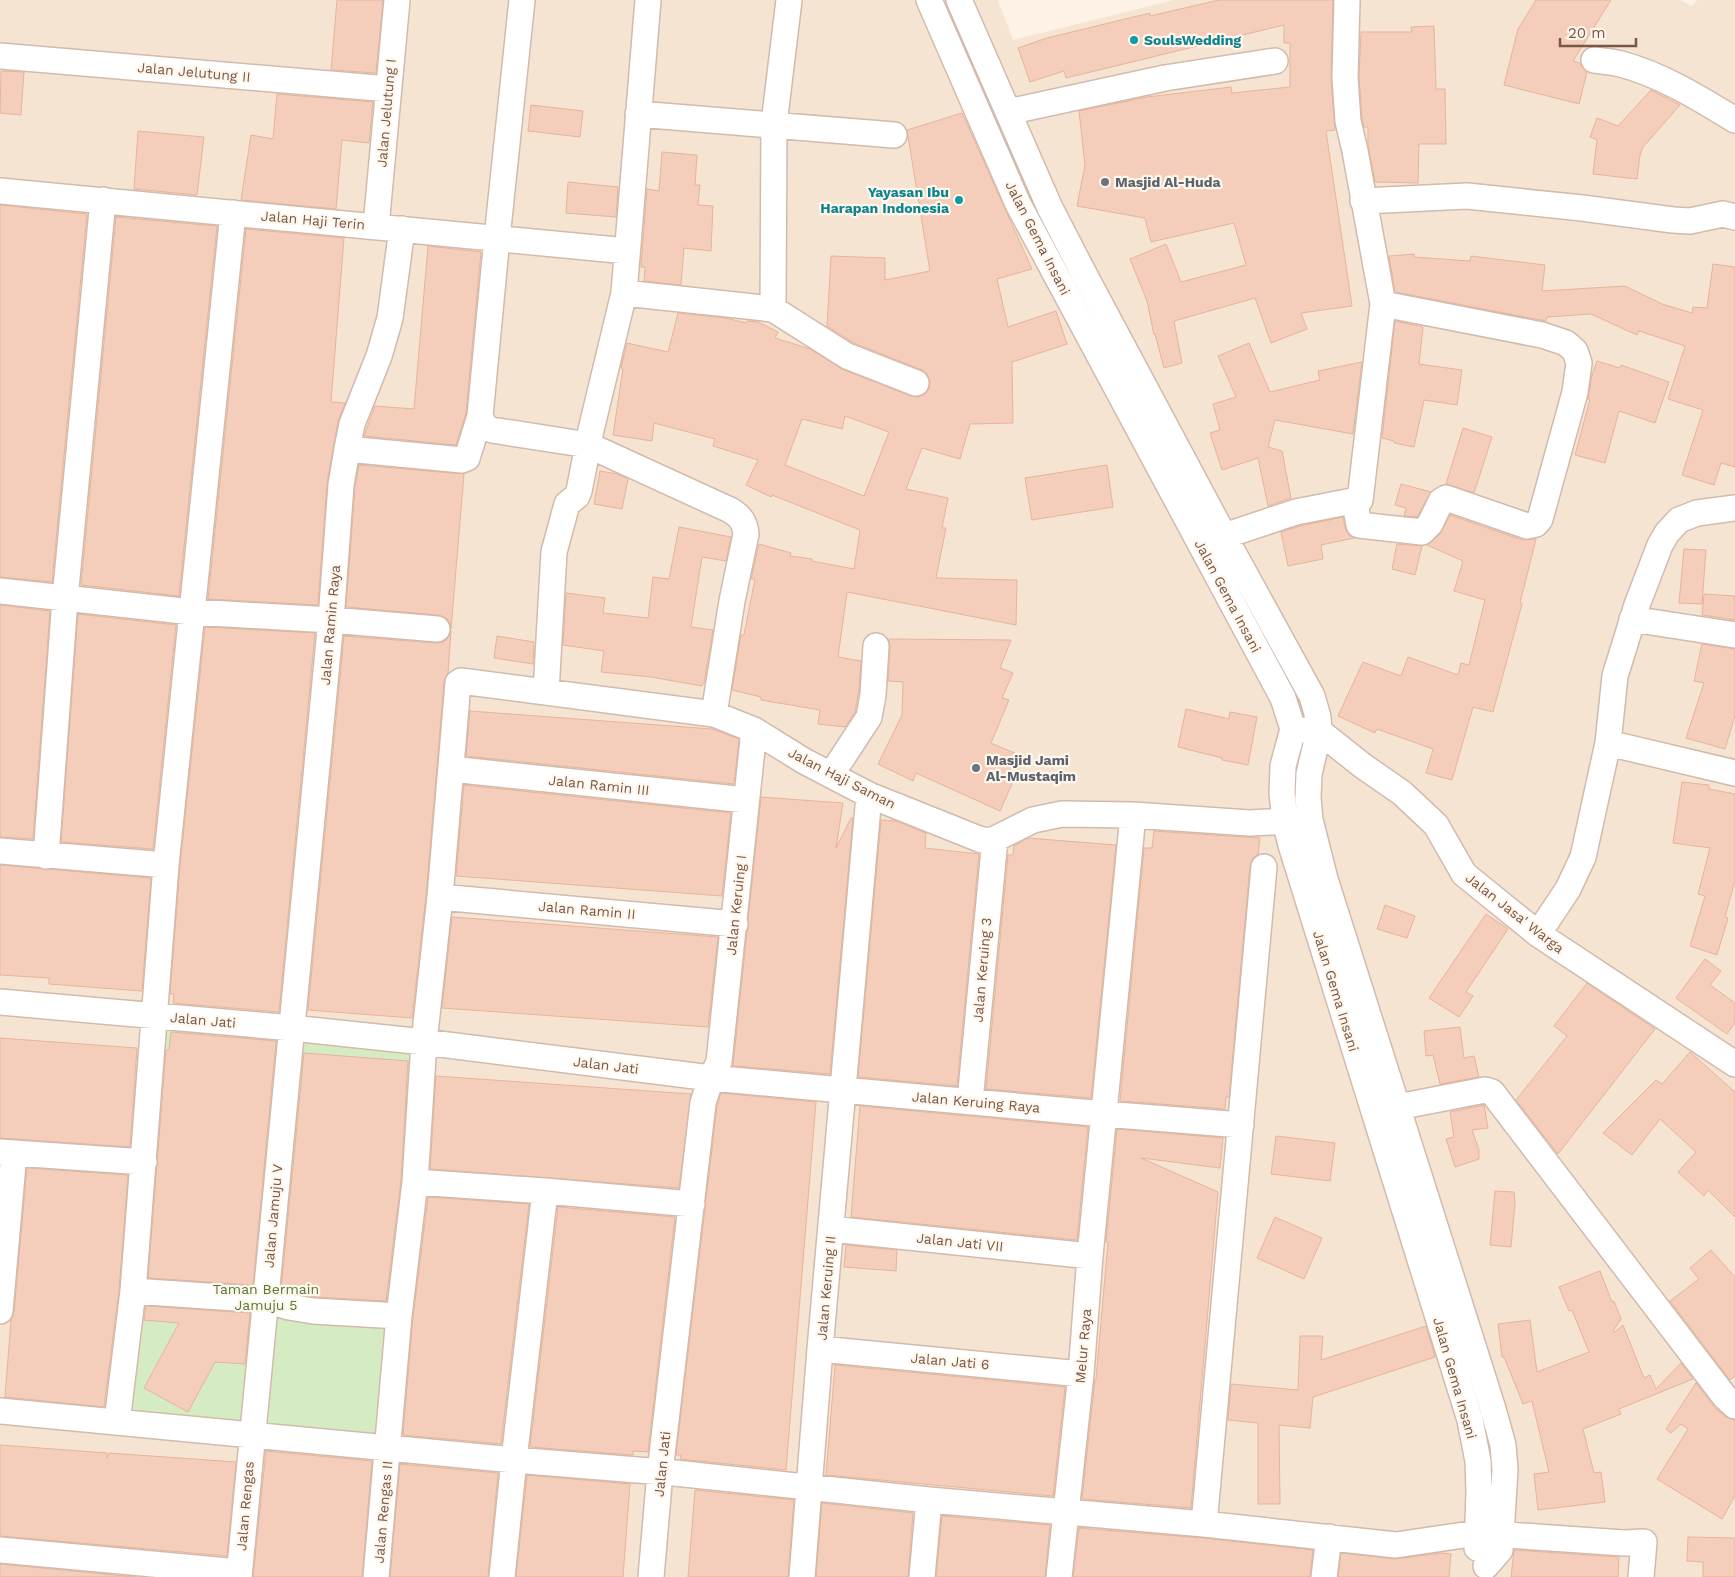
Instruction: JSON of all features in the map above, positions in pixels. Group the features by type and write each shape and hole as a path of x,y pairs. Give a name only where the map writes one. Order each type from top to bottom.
{"street":[{"name":"Jalan Jelutung I","path":"376,226 397,0"},
{"path":"346,449 462,460 467,458 480,416 522,0"},
{"path":"546,692 554,552 567,504 580,491 588,445 624,293 648,0"},
{"path":"774,309 774,124 788,0"},
{"name":"Jalan Gema Insani","path":"929,0 1018,204 1283,698 1293,729 1283,766 1282,793 1285,821 1470,1420 1489,1534"},
{"name":"Jalan Gema Insani","path":"959,0 1050,208 1082,272 1312,696 1318,717 1319,731 1309,774 1308,798 1310,820 1325,879 1503,1445 1505,1470 1489,1534 1476,1549 1485,1572"},
{"path":"1224,536 1296,512 1352,501 1355,503 1360,500 1384,304 1348,121 1345,78 1347,0"},
{"path":"950,49 976,38"},
{"name":"Jalan Jelutung II","path":"0,56 389,89"},
{"path":"1594,60 1621,64 1656,76 1689,92 1735,120"},
{"path":"1008,112 1165,78 1275,61"},
{"path":"638,114 894,135"},
{"name":"Jalan Haji Terin","path":"0,191 627,251"},
{"path":"1363,200 1467,196 1673,220 1690,221 1723,214 1735,217"},
{"path":"46,856 65,599 103,200"},
{"path":"117,1422 133,1291 166,865 233,213"},
{"name":"Jalan Ramin Raya","path":"292,1028 331,620 341,485 352,424 379,356 390,318 402,229"},
{"path":"624,293 774,309 847,356 916,383"},
{"path":"1355,503 1359,525 1370,527 1422,532 1430,524 1440,501 1446,498 1527,526 1536,524 1540,519 1573,400 1579,363 1575,351 1566,343 1542,335 1384,304"},
{"path":"480,416 485,427 492,430 588,445 730,510 738,515 746,524 746,534 732,601 714,714"},
{"path":"1538,934 1568,889 1583,857 1608,743 1615,676 1632,619 1660,544 1679,520 1697,513 1735,508"},
{"path":"0,591 192,612 331,620 437,630"},
{"path":"1632,619 1735,635"},
{"path":"830,775 870,716 876,646"},
{"path":"1266,665 1288,653"},
{"name":"Jalan Haji Saman","path":"458,683 461,681 714,714 754,730 804,761 869,795 979,839 995,840"},
{"name":"Jalan Rengas II","path":"376,1577 389,1447 399,1316 415,1182 424,1042 440,897 458,683"},
{"path":"1293,729 1319,731"},
{"name":"Jalan Keruing I","path":"711,1078 718,1062 735,924 754,730"},
{"name":"Jalan Jasa' Warga","path":"1319,731 1363,766 1402,793 1436,825 1464,874 1538,934 1735,1064"},
{"path":"1608,743 1735,773"},
{"name":"Jalan Ramin III","path":"451,769 746,800"},
{"name":"Jalan Keruing II","path":"802,1577 820,1349 869,795"},
{"path":"995,840 1034,820 1062,814 1133,815 1250,823 1310,820"},
{"name":"Melur Raya","path":"1060,1577 1081,1374 1090,1256 1133,815"},
{"name":"Jalan Keruing 3","path":"970,1102 995,840"},
{"path":"0,851 166,865"},
{"path":"1204,1524 1264,867"},
{"name":"Jalan Ramin II","path":"440,897 735,924"},
{"name":"Jalan Jati","path":"0,1002 292,1028 424,1042 711,1078 703,1103 660,1472 651,1577"},
{"name":"Jalan Jamuju V","path":"252,1434 292,1028"},
{"name":"Jalan Keruing Raya","path":"711,1078 1241,1125"},
{"path":"1398,1107 1485,1090 1492,1092 1725,1397 1735,1406"},
{"path":"0,1311 7,1152 144,1162"},
{"path":"415,1182 692,1204"},
{"path":"502,1577 545,1191"},
{"name":"Jalan Jati VII","path":"831,1229 1090,1256"},
{"path":"133,1291 265,1300 313,1311 399,1316"},
{"name":"Jalan Jati 6","path":"820,1349 1081,1374"},
{"path":"0,1411 660,1472 1066,1513 1204,1524 1396,1545 1489,1534 1624,1543 1644,1542 1641,1577"},
{"name":"Jalan Rengas","path":"239,1574 252,1434"},
{"path":"922,1577 929,1500"},
{"path":"1324,1577 1328,1537"},
{"path":"0,1550 239,1574"}],"shaded area":[{"path":"0,0 998,0 1013,40 1174,0 1680,0 1692,6 1697,0 1735,0 1735,1577 0,1577"}],"green space":[{"name":"Taman Bermain Jamuju 5","path":"154,1016 424,1042 389,1447 117,1422"}],"building":[{"path":"337,0 383,0 376,73 331,70"},
{"path":"1219,0 1333,0 1331,79 1335,130 1326,131 1352,306 1301,313 1307,329 1271,343 1255,298 1174,321 1182,363 1164,368 1154,335 1147,301 1130,259 1166,244 1181,282 1246,265 1234,223 1151,242 1145,218 1077,206 1085,165 1079,111 1147,97 1231,87 1232,93 1290,87 1290,43 1284,43 1284,25 1066,78 1064,71 1030,82 1018,48 1047,38 1150,13 1150,16"},
{"path":"1536,0 1611,0 1573,61 1580,63 1587,72 1579,104 1504,85 1518,29"},
{"path":"1434,26 1436,89 1445,89 1446,144 1419,144 1418,183 1375,182 1368,145 1368,127 1364,127 1362,119 1359,78 1361,32 1412,32 1411,27"},
{"path":"1,71 24,72 21,115 0,113"},
{"path":"1651,90 1680,105 1643,147 1637,179 1593,174 1597,140 1590,137 1597,118 1618,126"},
{"path":"277,94 373,102 369,143 342,140 336,209 241,200 251,135 273,139"},
{"path":"531,105 583,111 580,137 528,131"},
{"path":"962,113 1032,269 997,279 1008,327 1056,311 1067,344 1012,362 1013,423 970,424 960,459 922,448 906,489 948,498 942,528 946,528 936,578 1017,580 1016,625 847,592 838,657 861,661 855,712 845,727 818,724 820,710 761,700 761,697 732,690 741,635 744,635 755,579 751,579 759,544 791,553 790,556 854,569 860,530 772,495 771,497 746,485 758,460 713,446 715,439 654,423 652,441 613,435 623,369 621,368 627,343 668,352 678,313 726,318 746,323 747,321 758,322 778,332 775,338 810,349 842,369 911,396 918,397 925,394 929,389 930,381 927,374 922,370 854,343 827,326 831,256 885,258 885,280 930,271 907,130","holes":["845,416 889,432 864,496 785,465 802,419 842,429"]},
{"path":"138,131 204,137 197,195 134,189"},
{"path":"662,152 697,155 695,185 700,185 698,205 713,206 711,251 684,248 681,285 644,281 645,267 641,267 647,189 659,191"},
{"path":"568,182 618,187 616,217 566,213"},
{"path":"0,205 87,214 52,582 0,577"},
{"path":"116,217 217,226 179,596 81,585"},
{"path":"246,229 344,238 331,402 345,403 338,421 327,483 318,605 208,599"},
{"path":"428,246 481,252 466,413 456,445 364,436 375,406 414,409"},
{"path":"1414,254 1414,257 1470,261 1471,256 1545,265 1542,291 1625,286 1662,304 1692,313 1693,307 1707,308 1713,264 1735,267 1735,467 1721,463 1714,485 1682,475 1703,410 1668,399 1685,346 1639,331 1637,335 1591,314 1547,317 1546,321 1395,292 1389,256"},
{"path":"1395,321 1423,327 1419,364 1462,370 1457,405 1424,400 1414,447 1394,443 1394,441 1382,438"},
{"path":"1249,343 1270,392 1320,380 1318,371 1362,362 1353,434 1275,420 1268,447 1282,451 1291,498 1268,506 1258,458 1222,470 1210,433 1220,430 1213,404 1236,397 1218,356"},
{"path":"1597,361 1620,368 1621,365 1669,382 1655,423 1619,411 1605,463 1575,455 1590,399 1588,399 1592,375"},
{"path":"1463,428 1492,437 1474,493 1446,484"},
{"path":"359,465 464,474 451,629 450,622 438,615 346,607 355,487"},
{"path":"1107,465 1113,507 1032,520 1025,478"},
{"path":"600,471 617,474 628,479 622,509 594,504"},
{"path":"1401,484 1431,492 1417,517 1404,516 1406,508 1395,505"},
{"path":"1450,515 1522,540 1536,539 1520,603 1522,604 1493,712 1473,707 1452,780 1426,773 1433,749 1377,729 1375,733 1338,716 1363,662 1401,676 1408,657 1458,675 1461,663 1469,665 1485,600 1454,591 1463,561 1427,545 1440,534"},
{"path":"1343,517 1345,528 1349,535 1354,538 1321,545 1323,559 1288,566 1281,532"},
{"path":"679,527 731,537 726,561 702,557 691,627 713,630 702,686 651,677 601,672 604,651 563,645 566,593 605,598 603,613 648,618 653,577 669,579"},
{"path":"1397,544 1422,546 1415,575 1392,569"},
{"path":"1684,549 1706,550 1702,604 1679,603"},
{"path":"1704,594 1735,596 1735,620 1702,615"},
{"path":"0,605 50,611 33,839 0,837"},
{"path":"78,614 176,625 153,849 61,842"},
{"path":"205,627 315,633 279,1012 173,1003 174,994 170,994 180,866"},
{"path":"451,631 448,673 444,682 426,896 412,1018 308,1010 344,636 436,643 444,642"},
{"path":"497,636 534,642 533,664 494,658"},
{"path":"889,639 1011,640 1000,668 1013,673 1002,698 1009,700 991,743 1024,757 1000,811 916,773 913,781 878,764 902,715 903,682 888,681"},
{"path":"1702,644 1735,649 1735,716 1725,749 1686,738 1704,683 1694,681"},
{"path":"1186,709 1229,719 1230,712 1257,717 1248,765 1222,760 1222,758 1178,747"},
{"path":"470,711 712,729 739,739 734,784 466,756"},
{"path":"1682,782 1709,785 1709,789 1735,794 1735,881 1725,917 1728,918 1717,955 1690,946 1705,896 1698,894 1710,848 1673,843"},
{"path":"464,785 731,813 722,896 456,876"},
{"path":"761,797 843,803 836,848 851,818 853,818 830,1074 733,1066"},
{"path":"881,820 896,821 926,833 925,848 979,854 957,1086 858,1077"},
{"path":"1154,831 1260,838 1258,854 1253,858 1250,866 1229,1097 1226,1097 1225,1109 1120,1101 1144,848 1152,848"},
{"path":"1028,838 1116,845 1091,1098 986,1089 1008,855 1013,855 1014,846"},
{"path":"0,865 151,878 142,991 49,984 49,978 0,975"},
{"path":"1385,905 1415,916 1407,938 1377,929"},
{"path":"1486,914 1508,929 1466,992 1473,996 1459,1017 1429,998"},
{"path":"452,917 718,937 708,1027 442,1008"},
{"path":"1705,959 1721,971 1710,985 1735,1003 1735,1023 1727,1034 1676,998"},
{"path":"1587,983 1655,1029 1558,1154 1516,1100 1567,1036 1554,1026"},
{"path":"1460,1027 1464,1058 1474,1056 1479,1077 1440,1084 1433,1055 1426,1056 1424,1031"},
{"path":"171,1032 276,1041 253,1285 148,1278 166,1050 169,1050"},
{"path":"0,1038 137,1048 130,1147 0,1138"},
{"path":"1690,1052 1735,1092 1735,1217 1708,1190 1704,1196 1678,1172 1696,1152 1660,1119 1632,1155 1603,1133 1656,1080 1662,1084"},
{"path":"304,1053 408,1061 401,1181 386,1301 315,1297 281,1290"},
{"path":"436,1076 691,1094 679,1188 430,1169"},
{"path":"721,1093 816,1102 786,1470 680,1459 681,1455 676,1455 717,1106"},
{"path":"1484,1105 1488,1128 1472,1130 1479,1150 1479,1159 1455,1167 1446,1139 1454,1137 1450,1112"},
{"path":"860,1106 1088,1127 1077,1240 851,1217"},
{"path":"1117,1129 1223,1138 1220,1168 1141,1158 1218,1192 1191,1508 1082,1499 1096,1379 1108,1242 1106,1242"},
{"path":"1276,1136 1335,1143 1330,1181 1271,1174"},
{"path":"27,1168 128,1175 119,1290 104,1407 5,1397"},
{"path":"1495,1191 1514,1192 1515,1203 1511,1247 1490,1245"},
{"path":"428,1197 529,1204 501,1444 403,1435 413,1317"},
{"path":"558,1207 675,1217 648,1452 633,1451 633,1455 530,1447"},
{"path":"1275,1217 1322,1238 1304,1279 1257,1258"},
{"path":"846,1245 897,1250 896,1271 844,1267"},
{"path":"1711,1250 1735,1277 1735,1376 1730,1380 1670,1301 1699,1279 1690,1268"},
{"path":"1600,1271 1621,1319 1613,1331 1615,1332 1623,1325 1644,1378 1650,1375 1656,1389 1681,1363 1693,1379 1619,1409 1621,1414 1583,1429 1594,1473 1601,1472 1605,1502 1538,1510 1534,1474 1549,1472 1532,1401 1523,1404 1504,1357 1502,1357 1498,1324 1530,1320 1537,1372 1589,1352 1572,1310 1569,1311 1559,1287"},
{"path":"146,1306 250,1313 245,1364 215,1362 188,1412 144,1388 179,1323 144,1320"},
{"path":"1426,1326 1435,1357 1313,1397 1310,1428 1279,1425 1280,1504 1258,1504 1258,1423 1228,1420 1231,1384 1298,1390 1300,1336 1323,1336 1321,1360"},
{"path":"835,1365 1065,1387 1053,1496 826,1475"},
{"path":"1696,1383 1715,1408 1726,1417 1735,1420 1735,1496 1722,1519 1657,1479 1688,1429 1681,1424 1671,1433 1666,1429"},
{"path":"0,1445 107,1453 107,1458 109,1453 236,1462 227,1556 0,1536"},
{"path":"266,1451 372,1461 362,1577 253,1577"},
{"path":"400,1464 498,1473 488,1577 390,1577"},
{"path":"527,1475 630,1484 623,1577 516,1577"},
{"path":"695,1490 794,1500 788,1577 688,1577"},
{"path":"822,1503 913,1513 908,1577 816,1577"},
{"path":"942,1516 1050,1525 1045,1577 936,1577"},
{"path":"1079,1528 1203,1538 1313,1550 1310,1577 1073,1577"},
{"path":"1688,1537 1735,1538 1735,1577 1703,1577 1703,1562 1687,1561"},
{"path":"1514,1550 1619,1557 1618,1577 1511,1577"},
{"path":"1341,1553 1395,1559 1442,1553 1451,1554 1449,1577 1338,1577"},
{"path":"0,1564 136,1577 0,1577"}],"place":[{"name":"SoulsWedding","path":"1134,40"},
{"name":"Masjid Al-Huda","path":"1105,182"},
{"name":"Yayasan Ibu Harapan Indonesia","path":"959,200"},
{"name":"Masjid Jami Al-Mustaqim","path":"976,768"}]}
